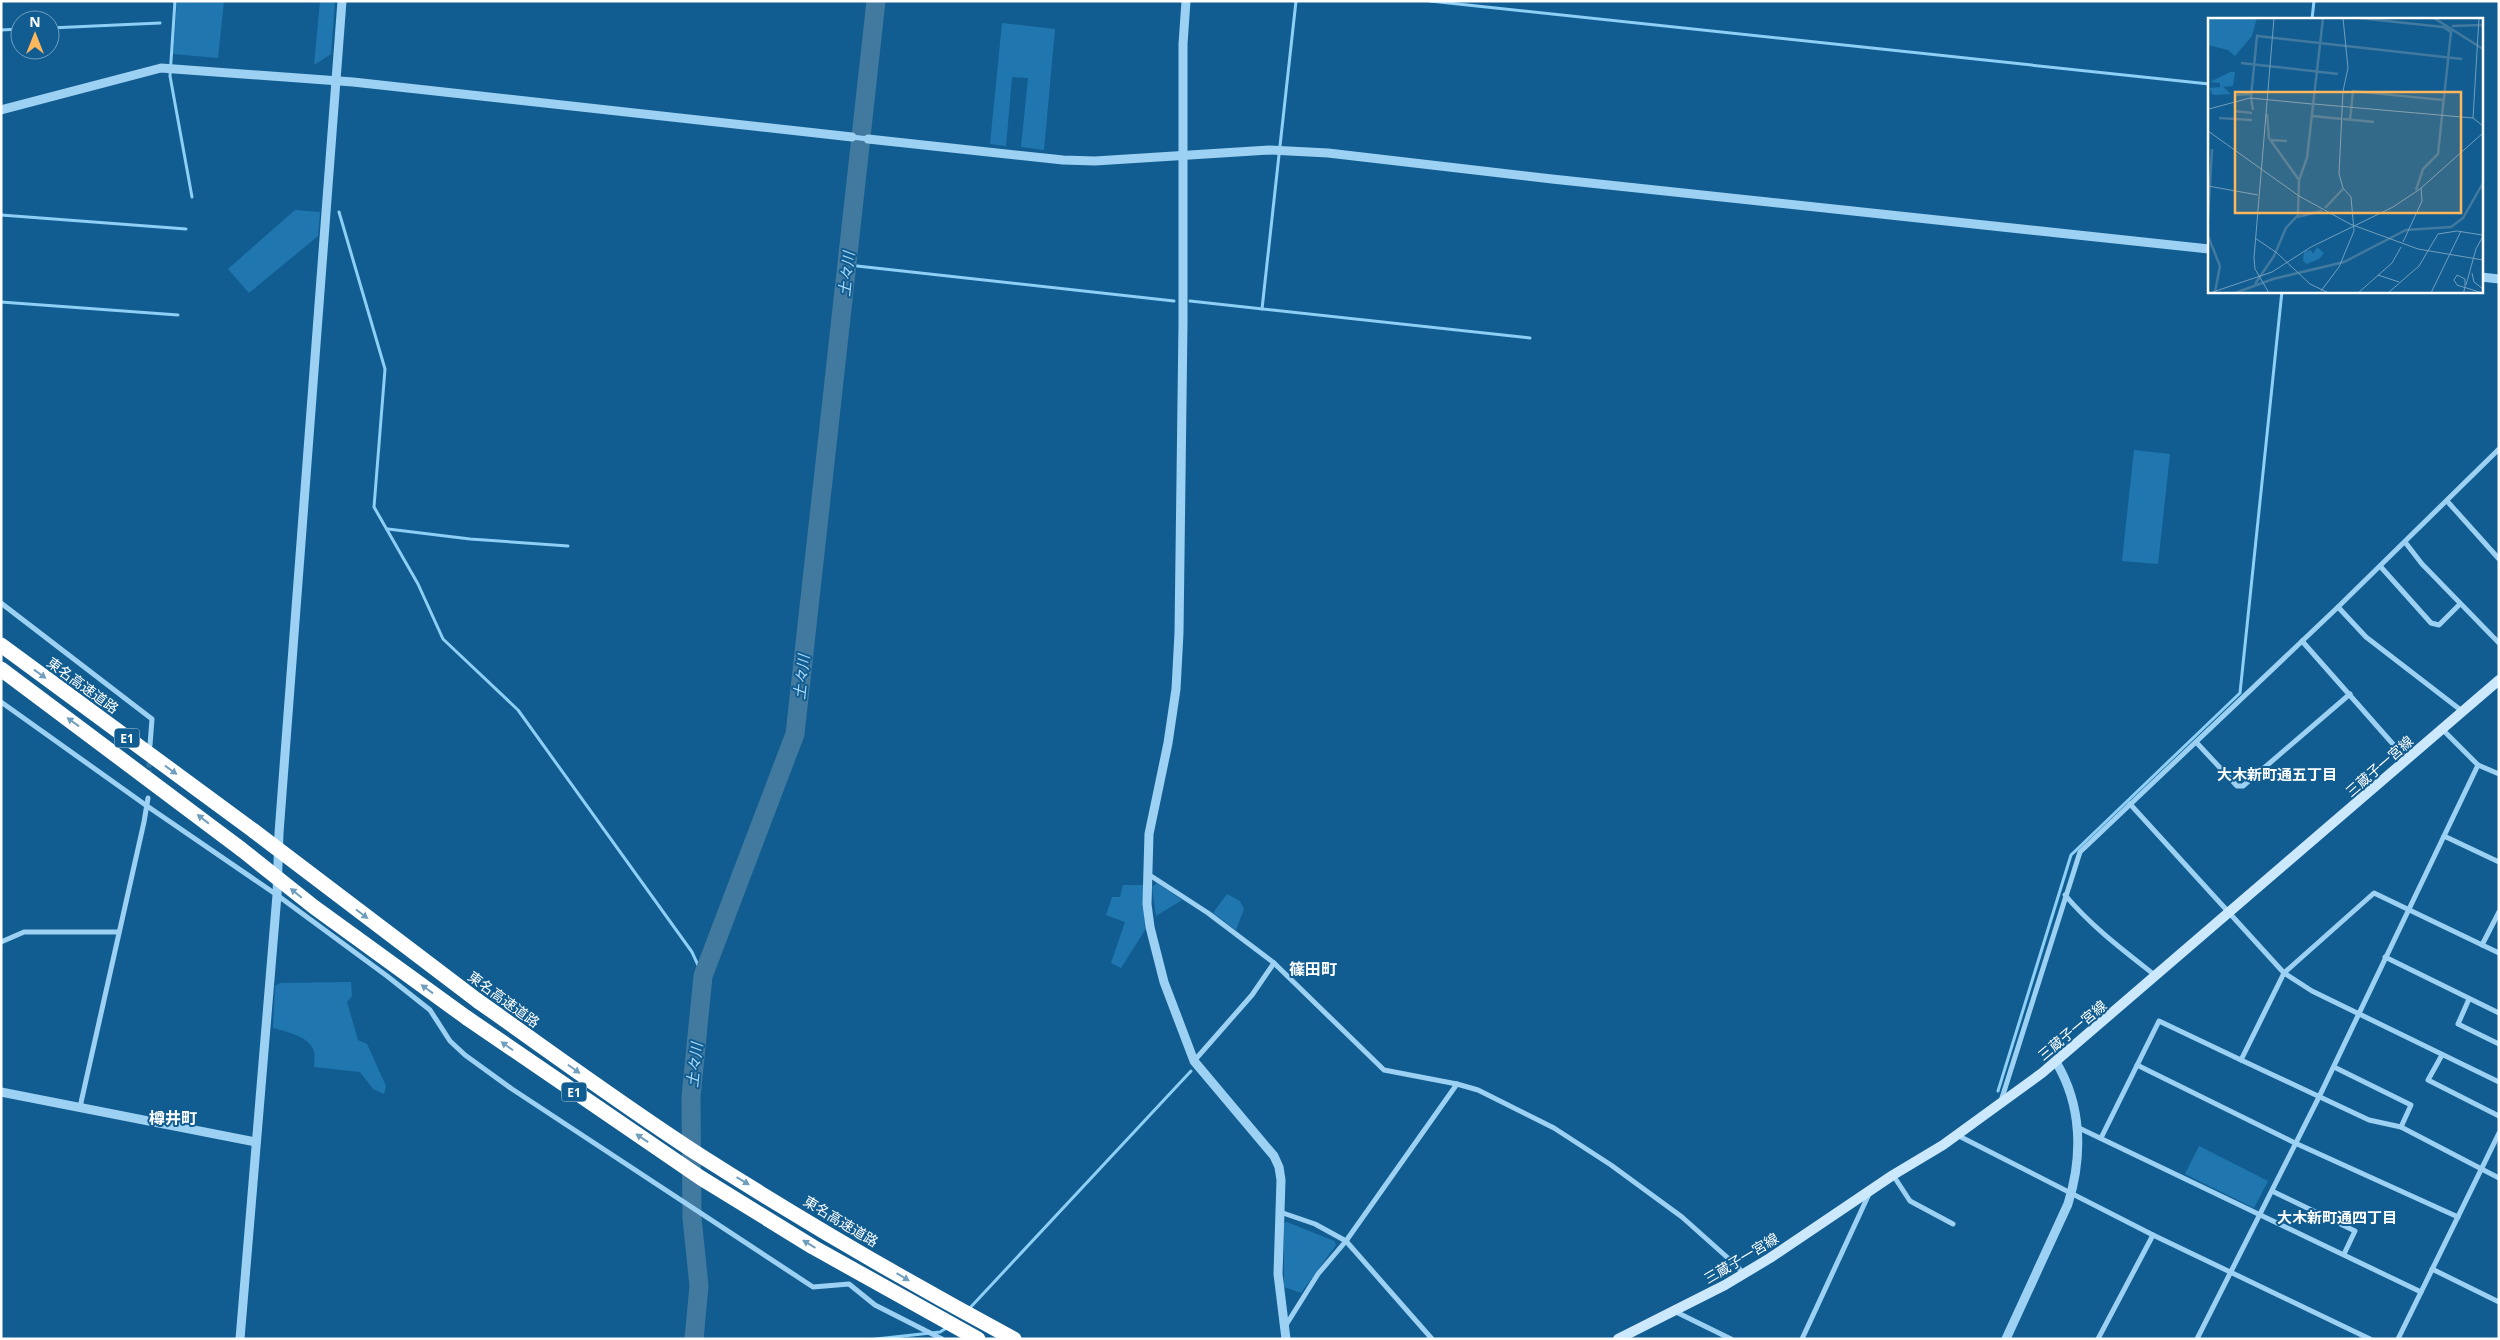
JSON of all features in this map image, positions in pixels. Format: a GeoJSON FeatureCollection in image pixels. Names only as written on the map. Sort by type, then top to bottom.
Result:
{"type":"FeatureCollection","features":[{"type":"Feature","properties":{"kind":"highway","name":"東名高速道路"},"geometry":{"type":"LineString","coordinates":[[1,645],[254,831],[478,1001],[609,1094],[701,1156],[861,1252],[1014,1339]]}},
{"type":"Feature","properties":{"kind":"highway","name":"E1"},"geometry":{"type":"LineString","coordinates":[[1,669],[242,849],[314,907],[467,1018],[701,1178],[851,1268],[978,1339]]}},
{"type":"Feature","properties":{"kind":"main road","name":"三蔵子一宮線"},"geometry":{"type":"LineString","coordinates":[[1618,1339],[1744,1274],[1957,1135],[2000,1104],[2056,1062],[2499,680]]}},
{"type":"Feature","properties":{"kind":"street"},"geometry":{"type":"LineString","coordinates":[[240,1339],[277,894],[279,833],[342,1]]}},
{"type":"Feature","properties":{"kind":"street"},"geometry":{"type":"LineString","coordinates":[[1186,1],[1183,44],[1179,633],[1176,689],[1168,743],[1149,834],[1147,873],[1150,927],[1164,982],[1194,1061],[1274,1156],[1279,1167],[1281,1180],[1278,1274],[1286,1339]]}},
{"type":"Feature","properties":{"kind":"street"},"geometry":{"type":"LineString","coordinates":[[1,110],[161,68],[336,80],[1063,160],[1095,161],[1269,150],[1328,153],[2208,249]]}},
{"type":"Feature","properties":{"kind":"street"},"geometry":{"type":"LineString","coordinates":[[2482,277],[2499,279]]}},
{"type":"Feature","properties":{"kind":"street"},"geometry":{"type":"LineString","coordinates":[[2000,1104],[2080,852],[2338,607],[2499,449]]}},
{"type":"Feature","properties":{"kind":"street"},"geometry":{"type":"LineString","coordinates":[[2447,501],[2499,559]]}},
{"type":"Feature","properties":{"kind":"street"},"geometry":{"type":"LineString","coordinates":[[2405,542],[2422,564],[2499,643]]}},
{"type":"Feature","properties":{"kind":"street"},"geometry":{"type":"LineString","coordinates":[[2380,566],[2431,624],[2439,625],[2460,604]]}},
{"type":"Feature","properties":{"kind":"street"},"geometry":{"type":"LineString","coordinates":[[1,603],[152,719],[150,745]]}},
{"type":"Feature","properties":{"kind":"street"},"geometry":{"type":"LineString","coordinates":[[2338,607],[2366,637],[2463,712]]}},
{"type":"Feature","properties":{"kind":"street"},"geometry":{"type":"LineString","coordinates":[[2302,641],[2407,760]]}},
{"type":"Feature","properties":{"kind":"street"},"geometry":{"type":"LineString","coordinates":[[2196,742],[2237,786],[2243,786],[2350,694]]}},
{"type":"Feature","properties":{"kind":"street"},"geometry":{"type":"LineString","coordinates":[[1,702],[147,806],[277,894],[430,1010],[450,1041],[465,1055],[512,1089],[812,1286],[849,1284],[875,1305],[942,1339]]}},
{"type":"Feature","properties":{"kind":"street"},"geometry":{"type":"LineString","coordinates":[[2442,730],[2478,765],[2499,774]]}},
{"type":"Feature","properties":{"kind":"street"},"geometry":{"type":"LineString","coordinates":[[2197,1339],[2334,1067],[2478,765]]}},
{"type":"Feature","properties":{"kind":"street"},"geometry":{"type":"LineString","coordinates":[[80,1107],[148,798]]}},
{"type":"Feature","properties":{"kind":"street"},"geometry":{"type":"LineString","coordinates":[[2130,804],[2284,974],[2312,991],[2499,1082]]}},
{"type":"Feature","properties":{"kind":"street"},"geometry":{"type":"LineString","coordinates":[[2444,836],[2499,862]]}},
{"type":"Feature","properties":{"kind":"street"},"geometry":{"type":"LineString","coordinates":[[1147,873],[1208,913],[1274,963],[1384,1070],[1478,1090],[1554,1128],[1611,1165],[1682,1217],[1744,1274]]}},
{"type":"Feature","properties":{"kind":"street"},"geometry":{"type":"LineString","coordinates":[[2241,1060],[2284,974],[2374,893],[2499,953]]}},
{"type":"Feature","properties":{"kind":"street"},"geometry":{"type":"LineString","coordinates":[[2065,895],[2082,916],[2109,940],[2156,976]]}},
{"type":"Feature","properties":{"kind":"street"},"geometry":{"type":"LineString","coordinates":[[2482,946],[2499,912]]}},
{"type":"Feature","properties":{"kind":"street"},"geometry":{"type":"LineString","coordinates":[[1,942],[14,934],[24,932],[118,932]]}},
{"type":"Feature","properties":{"kind":"street"},"geometry":{"type":"LineString","coordinates":[[2385,957],[2499,1013]]}},
{"type":"Feature","properties":{"kind":"street"},"geometry":{"type":"LineString","coordinates":[[1194,1061],[1252,995],[1274,963]]}},
{"type":"Feature","properties":{"kind":"street"},"geometry":{"type":"LineString","coordinates":[[2469,999],[2458,1024],[2499,1044]]}},
{"type":"Feature","properties":{"kind":"street"},"geometry":{"type":"LineString","coordinates":[[2101,1138],[2159,1021],[2320,1095],[2368,1120],[2401,1127],[2499,1178]]}},
{"type":"Feature","properties":{"kind":"street"},"geometry":{"type":"LineString","coordinates":[[2442,1055],[2428,1080],[2499,1116]]}},
{"type":"Feature","properties":{"kind":"street"},"geometry":{"type":"LineString","coordinates":[[2006,1339],[2072,1194],[2078,1164],[2079,1128],[2064,1076],[2056,1062]]}},
{"type":"Feature","properties":{"kind":"street"},"geometry":{"type":"LineString","coordinates":[[2137,1065],[2295,1143],[2458,1217]]}},
{"type":"Feature","properties":{"kind":"street"},"geometry":{"type":"LineString","coordinates":[[2334,1067],[2411,1105],[2401,1127]]}},
{"type":"Feature","properties":{"kind":"street"},"geometry":{"type":"LineString","coordinates":[[1284,1327],[1318,1274],[1346,1241],[1457,1084]]}},
{"type":"Feature","properties":{"kind":"street"},"geometry":{"type":"LineString","coordinates":[[1,1092],[256,1142]]}},
{"type":"Feature","properties":{"kind":"street"},"geometry":{"type":"LineString","coordinates":[[2079,1128],[2259,1216],[2344,1254],[2421,1292]]}},
{"type":"Feature","properties":{"kind":"street"},"geometry":{"type":"LineString","coordinates":[[2398,1339],[2499,1133]]}},
{"type":"Feature","properties":{"kind":"street"},"geometry":{"type":"LineString","coordinates":[[1957,1135],[2153,1235],[2370,1339]]}},
{"type":"Feature","properties":{"kind":"street"},"geometry":{"type":"LineString","coordinates":[[1893,1175],[1910,1202],[1953,1224]]}},
{"type":"Feature","properties":{"kind":"street"},"geometry":{"type":"LineString","coordinates":[[1802,1339],[1871,1190]]}},
{"type":"Feature","properties":{"kind":"street"},"geometry":{"type":"LineString","coordinates":[[2272,1191],[2356,1231],[2344,1254]]}},
{"type":"Feature","properties":{"kind":"street"},"geometry":{"type":"LineString","coordinates":[[1280,1212],[1315,1224],[1346,1241],[1432,1339]]}},
{"type":"Feature","properties":{"kind":"street"},"geometry":{"type":"LineString","coordinates":[[2098,1339],[2153,1235]]}},
{"type":"Feature","properties":{"kind":"street"},"geometry":{"type":"LineString","coordinates":[[2432,1269],[2499,1302]]}},
{"type":"Feature","properties":{"kind":"street"},"geometry":{"type":"LineString","coordinates":[[1674,1311],[1731,1339]]}},
{"type":"Feature","properties":{"kind":"shaded area"},"geometry":{"type":"Polygon","coordinates":[[[177,1],[224,1],[218,58],[173,54],[177,1]]]}},
{"type":"Feature","properties":{"kind":"shaded area"},"geometry":{"type":"Polygon","coordinates":[[[320,1],[335,1],[331,54],[314,65],[320,1]]]}},
{"type":"Feature","properties":{"kind":"shaded area"},"geometry":{"type":"Polygon","coordinates":[[[1002,23],[1055,29],[1044,150],[1021,147],[1028,78],[1012,77],[1006,146],[990,144],[1002,23]]]}},
{"type":"Feature","properties":{"kind":"shaded area"},"geometry":{"type":"Polygon","coordinates":[[[295,210],[320,212],[318,236],[249,293],[228,269],[295,210]]]}},
{"type":"Feature","properties":{"kind":"shaded area"},"geometry":{"type":"Polygon","coordinates":[[[2134,450],[2170,454],[2158,564],[2122,561],[2134,450]]]}},
{"type":"Feature","properties":{"kind":"shaded area"},"geometry":{"type":"Polygon","coordinates":[[[1157,883],[1182,900],[1156,916],[1152,887],[1157,883]]]}},
{"type":"Feature","properties":{"kind":"shaded area"},"geometry":{"type":"Polygon","coordinates":[[[1123,885],[1143,885],[1145,930],[1121,968],[1111,963],[1125,922],[1106,915],[1112,897],[1120,897],[1123,885]]]}},
{"type":"Feature","properties":{"kind":"shaded area"},"geometry":{"type":"Polygon","coordinates":[[[1227,894],[1240,901],[1244,909],[1236,930],[1213,913],[1227,894]]]}},
{"type":"Feature","properties":{"kind":"shaded area"},"geometry":{"type":"Polygon","coordinates":[[[351,982],[352,996],[347,1002],[358,1040],[367,1044],[386,1086],[384,1094],[373,1089],[360,1072],[314,1067],[314,1052],[309,1043],[295,1034],[273,1028],[275,986],[280,983],[351,982]]]}},
{"type":"Feature","properties":{"kind":"shaded area"},"geometry":{"type":"Polygon","coordinates":[[[2199,1146],[2268,1181],[2254,1208],[2185,1174],[2199,1146]]]}},
{"type":"Feature","properties":{"kind":"shaded area"},"geometry":{"type":"Polygon","coordinates":[[[1287,1222],[1334,1241],[1336,1245],[1301,1293],[1284,1287],[1284,1223],[1287,1222]]]}},
{"type":"Feature","properties":{"kind":"waterway"},"geometry":{"type":"LineString","coordinates":[[175,1],[170,76],[192,197]]}},
{"type":"Feature","properties":{"kind":"waterway","name":"土々川"},"geometry":{"type":"LineString","coordinates":[[694,1339],[699,1286],[692,1218],[691,1097],[703,976],[795,734],[876,1]]}},
{"type":"Feature","properties":{"kind":"waterway"},"geometry":{"type":"LineString","coordinates":[[1262,309],[1296,1]]}},
{"type":"Feature","properties":{"kind":"waterway"},"geometry":{"type":"LineString","coordinates":[[1430,1],[2208,84]]}},
{"type":"Feature","properties":{"kind":"waterway"},"geometry":{"type":"LineString","coordinates":[[2312,18],[2314,1]]}},
{"type":"Feature","properties":{"kind":"waterway"},"geometry":{"type":"LineString","coordinates":[[60,28],[160,23]]}},
{"type":"Feature","properties":{"kind":"waterway"},"geometry":{"type":"LineString","coordinates":[[1,30],[10,30]]}},
{"type":"Feature","properties":{"kind":"waterway"},"geometry":{"type":"LineString","coordinates":[[339,212],[385,369],[374,507],[418,584],[443,639],[518,710],[692,952],[703,976]]}},
{"type":"Feature","properties":{"kind":"waterway"},"geometry":{"type":"LineString","coordinates":[[1,215],[186,229]]}},
{"type":"Feature","properties":{"kind":"waterway"},"geometry":{"type":"LineString","coordinates":[[857,266],[1174,301]]}},
{"type":"Feature","properties":{"kind":"waterway"},"geometry":{"type":"LineString","coordinates":[[1998,1091],[2071,855],[2240,693],[2282,292]]}},
{"type":"Feature","properties":{"kind":"waterway"},"geometry":{"type":"LineString","coordinates":[[1190,301],[1530,338]]}},
{"type":"Feature","properties":{"kind":"waterway"},"geometry":{"type":"LineString","coordinates":[[1,302],[178,315]]}},
{"type":"Feature","properties":{"kind":"waterway"},"geometry":{"type":"LineString","coordinates":[[388,529],[470,539],[568,546]]}},
{"type":"Feature","properties":{"kind":"waterway"},"geometry":{"type":"LineString","coordinates":[[968,1310],[1191,1071]]}},
{"type":"Feature","properties":{"kind":"waterway"},"geometry":{"type":"LineString","coordinates":[[876,1339],[940,1332],[948,1327]]}},
{"type":"Feature","properties":{"kind":"tunnel"},"geometry":{"type":"LineString","coordinates":[[149,756],[149,775]]}},
{"type":"Feature","properties":{"kind":"district","name":"大木新町通五丁目"},"geometry":{"type":"Point","coordinates":[2277,774]}},
{"type":"Feature","properties":{"kind":"district","name":"篠田町"},"geometry":{"type":"Point","coordinates":[1313,969]}},
{"type":"Feature","properties":{"kind":"district","name":"樽井町"},"geometry":{"type":"Point","coordinates":[173,1118]}},
{"type":"Feature","properties":{"kind":"district","name":"大木新町通四丁目"},"geometry":{"type":"Point","coordinates":[2337,1217]}}]}
